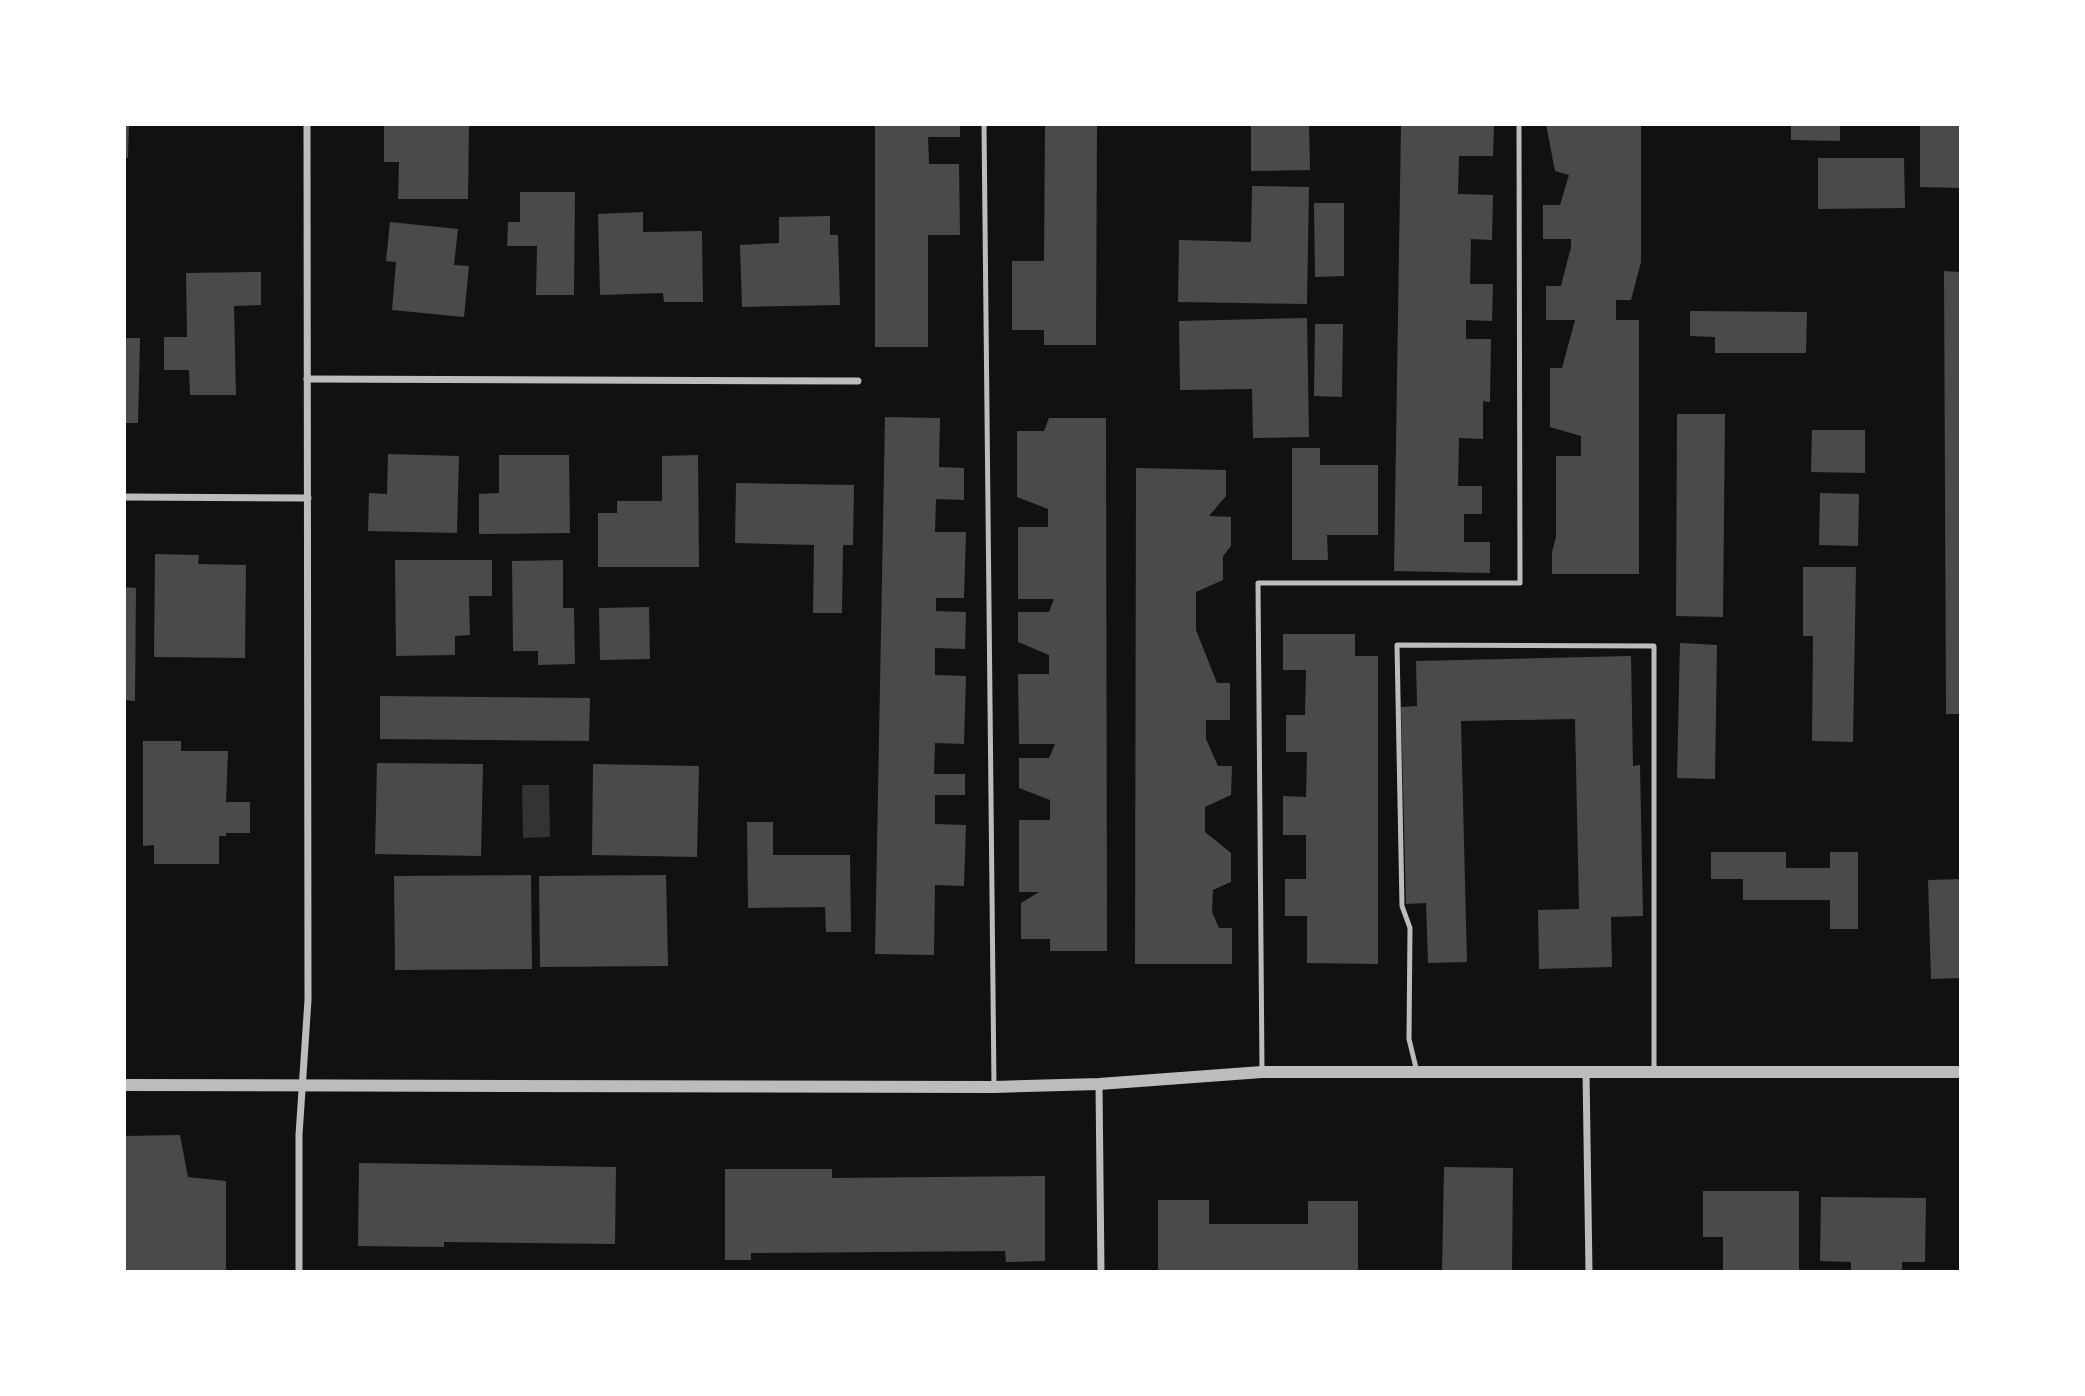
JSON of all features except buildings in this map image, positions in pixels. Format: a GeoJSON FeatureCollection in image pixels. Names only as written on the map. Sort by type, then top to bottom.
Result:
{"type":"FeatureCollection","features":[{"type":"Feature","properties":{"kind":"street"},"geometry":{"type":"LineString","coordinates":[[299,1272],[299,1135],[308,1000],[306,124]]}},
{"type":"Feature","properties":{"kind":"street"},"geometry":{"type":"LineString","coordinates":[[306,379],[858,382]]}},
{"type":"Feature","properties":{"kind":"street"},"geometry":{"type":"LineString","coordinates":[[124,497],[307,498]]}},
{"type":"Feature","properties":{"kind":"street"},"geometry":{"type":"LineString","coordinates":[[1586,1070],[1589,1272]]}},
{"type":"Feature","properties":{"kind":"street"},"geometry":{"type":"LineString","coordinates":[[124,1085],[994,1087],[1100,1084],[1262,1072],[1961,1072]]}},
{"type":"Feature","properties":{"kind":"street"},"geometry":{"type":"LineString","coordinates":[[1100,1084],[1101,1272]]}},
{"type":"Feature","properties":{"kind":"lane"},"geometry":{"type":"LineString","coordinates":[[984,124],[994,1087]]}},
{"type":"Feature","properties":{"kind":"lane"},"geometry":{"type":"LineString","coordinates":[[1262,1072],[1258,583],[1520,583],[1519,124]]}},
{"type":"Feature","properties":{"kind":"lane"},"geometry":{"type":"LineString","coordinates":[[1417,1072],[1409,1039],[1410,928],[1402,906],[1397,645],[1654,646],[1654,1070]]}},
{"type":"Feature","properties":{"kind":"shaded area"},"geometry":{"type":"Polygon","coordinates":[[[522,785],[549,785],[550,837],[523,838],[522,785]]]}}]}
